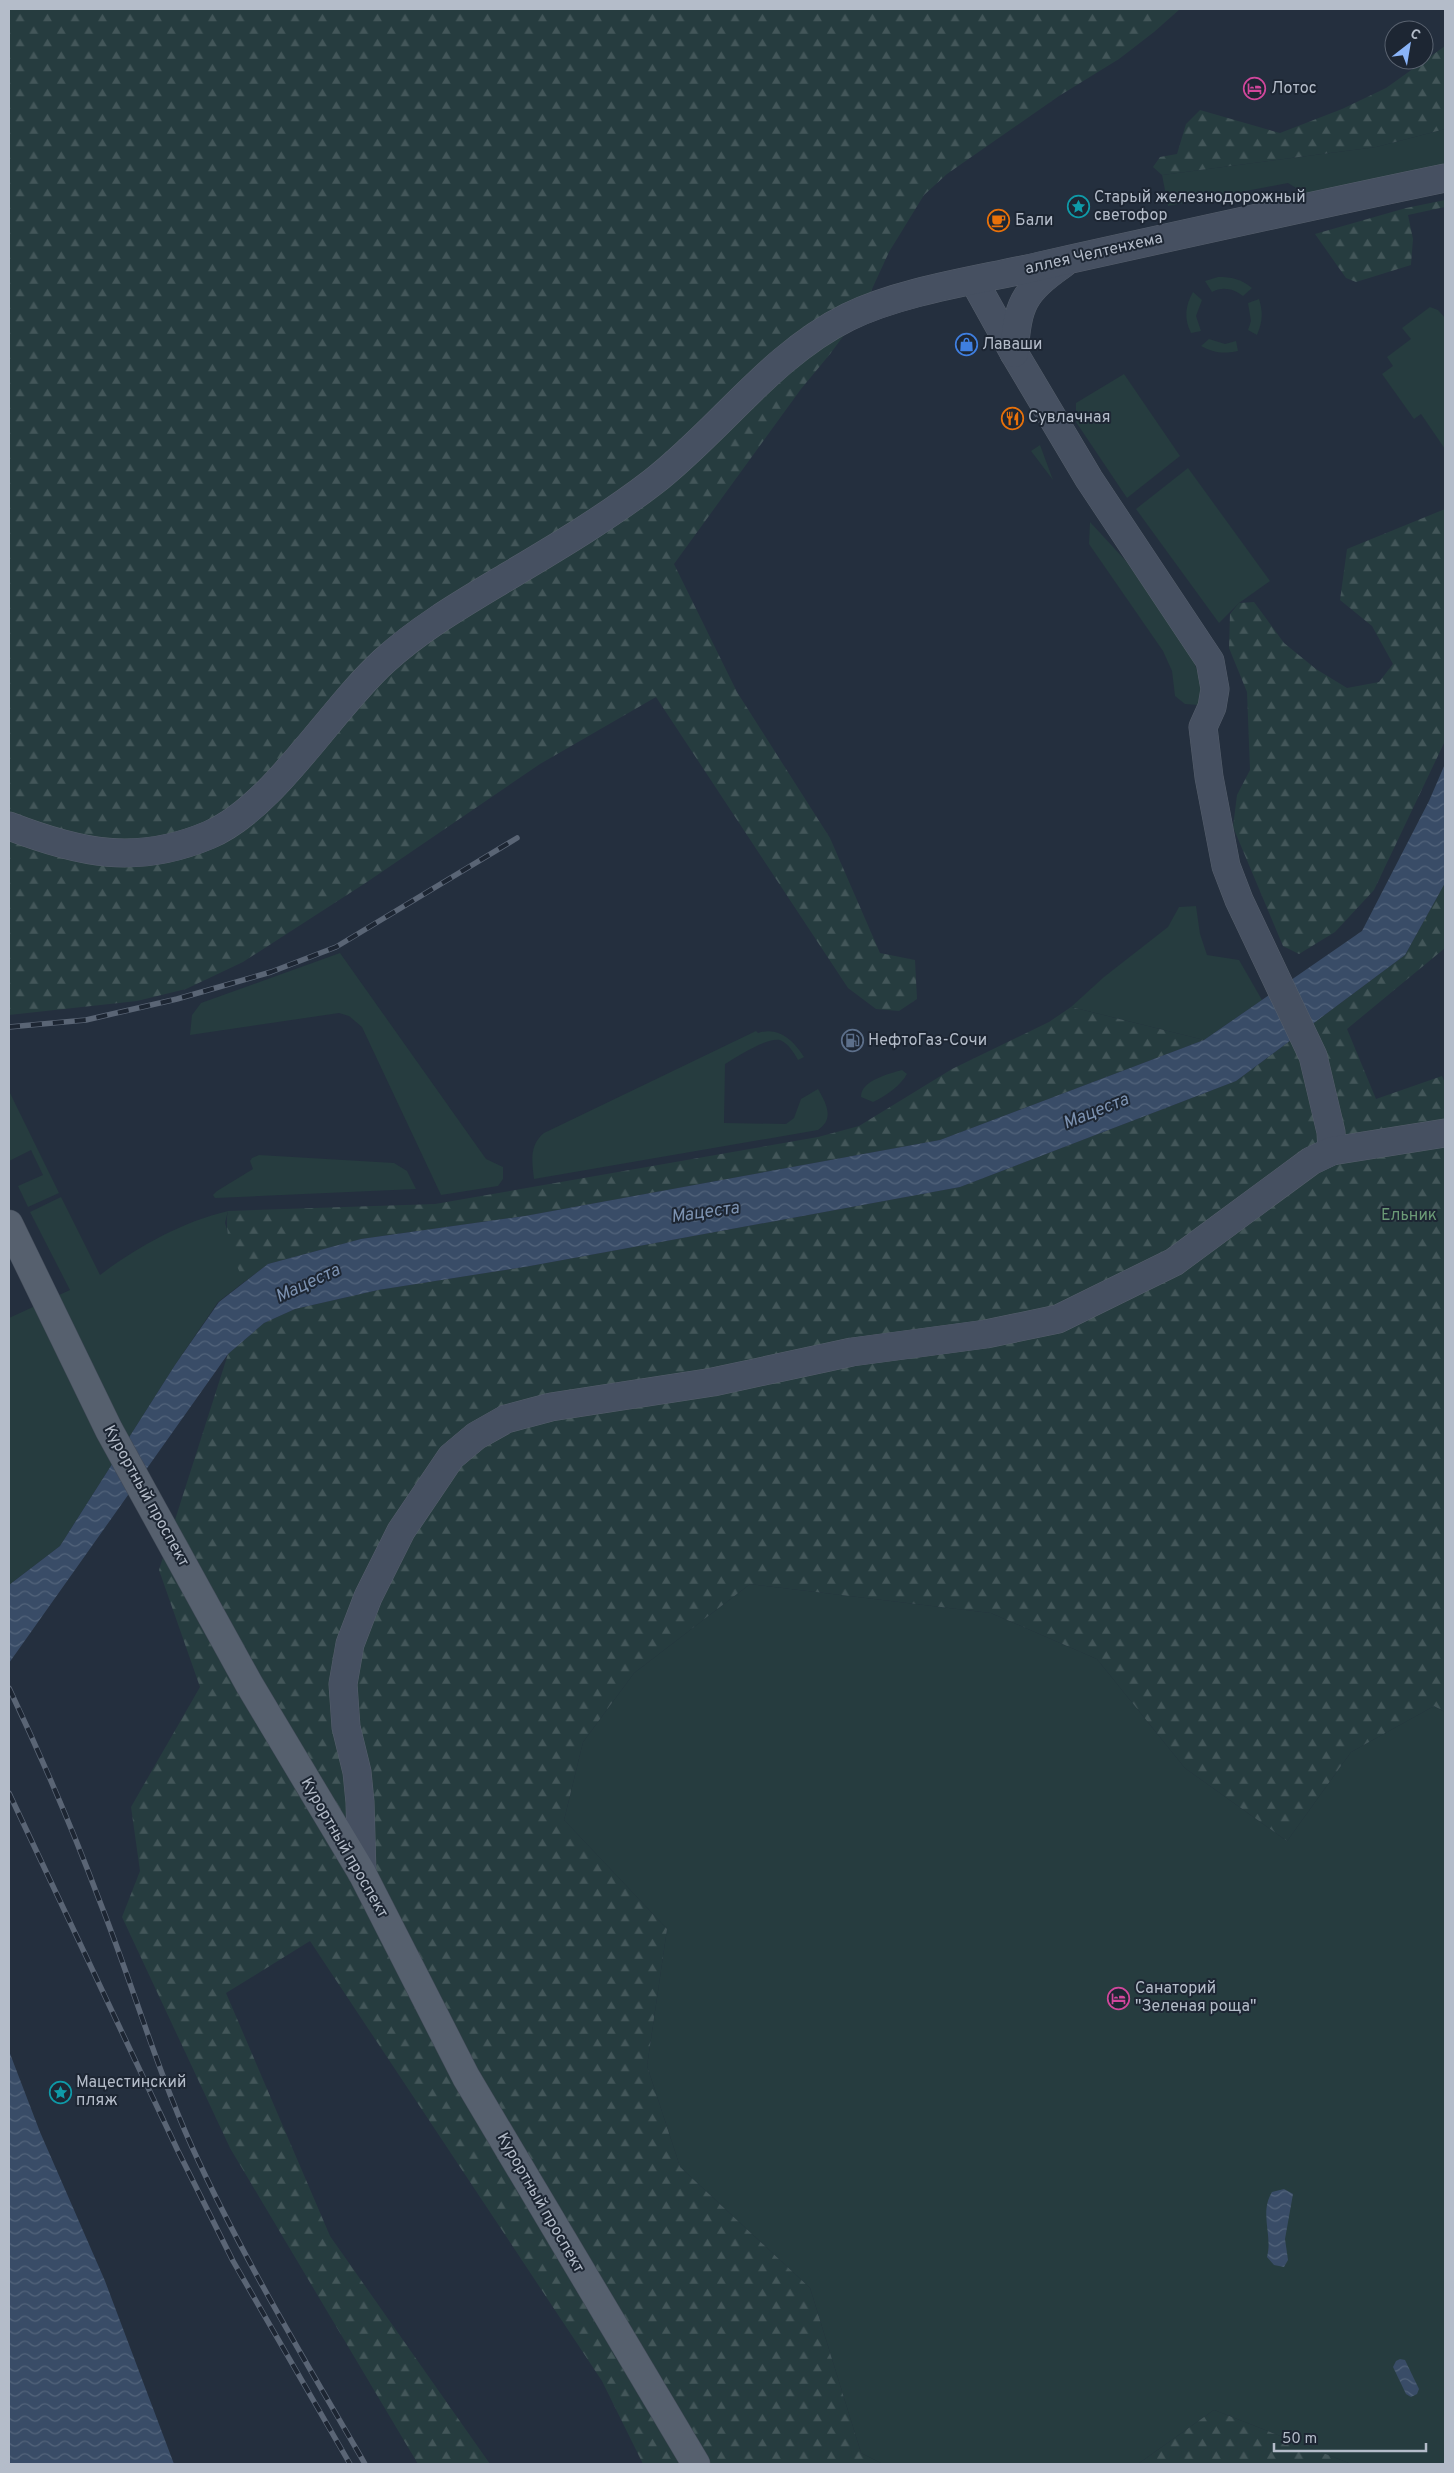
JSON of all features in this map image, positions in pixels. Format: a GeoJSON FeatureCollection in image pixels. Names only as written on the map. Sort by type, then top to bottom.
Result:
{"type":"FeatureCollection","features":[{"type":"Feature","properties":{"kind":"main road","name":"Курортный проспект"},"geometry":{"type":"LineString","coordinates":[[9,1224],[109,1430],[249,1684],[362,1873],[466,2077],[696,2464]]}},
{"type":"Feature","properties":{"kind":"street","name":"аллея Челтенхема"},"geometry":{"type":"LineString","coordinates":[[9,826],[84,851],[130,854],[170,848],[212,834],[248,810],[284,772],[358,686],[386,658],[442,616],[614,511],[656,480],[717,425],[756,385],[798,349],[841,321],[862,311],[907,296],[1445,178]]}},
{"type":"Feature","properties":{"kind":"street"},"geometry":{"type":"LineString","coordinates":[[1014,353],[1018,313],[1027,294],[1041,280],[1071,259]]}},
{"type":"Feature","properties":{"kind":"street"},"geometry":{"type":"LineString","coordinates":[[974,281],[1014,353],[1089,479],[1210,661],[1216,689],[1212,707],[1203,727],[1209,777],[1226,866],[1239,900],[1313,1056],[1331,1132],[1332,1152]]}},
{"type":"Feature","properties":{"kind":"street"},"geometry":{"type":"LineString","coordinates":[[362,1873],[360,1802],[357,1772],[346,1727],[343,1684],[350,1644],[368,1597],[401,1532],[451,1457],[476,1436],[506,1419],[551,1407],[713,1382],[852,1352],[986,1334],[1058,1319],[1174,1262],[1304,1166],[1332,1152],[1445,1133]]}},
{"type":"Feature","properties":{"kind":"green space"},"geometry":{"type":"Polygon","coordinates":[[[9,9],[1180,9],[1119,59],[1059,96],[947,174],[924,195],[889,252],[862,311],[801,389],[674,564],[737,692],[830,838],[880,953],[915,960],[917,999],[899,1011],[876,1009],[848,988],[656,697],[540,764],[367,882],[243,962],[186,989],[137,1001],[9,1015],[9,9]]]}},
{"type":"Feature","properties":{"kind":"green space"},"geometry":{"type":"Polygon","coordinates":[[[1445,46],[1445,129],[1376,147],[1162,175],[1153,167],[1160,157],[1177,154],[1186,124],[1200,110],[1280,133],[1342,109],[1386,88],[1411,70],[1434,70],[1434,54],[1445,46]]]}},
{"type":"Feature","properties":{"kind":"green space"},"geometry":{"type":"Polygon","coordinates":[[[1445,129],[1445,178],[1322,204],[1288,183],[1168,206],[1162,175],[1376,147],[1445,129]]]}},
{"type":"Feature","properties":{"kind":"green space"},"geometry":{"type":"Polygon","coordinates":[[[1445,200],[1445,207],[1408,215],[1413,239],[1411,265],[1356,282],[1346,278],[1315,234],[1406,208],[1445,200]]]}},
{"type":"Feature","properties":{"kind":"green space"},"geometry":{"type":"Polygon","coordinates":[[[1218,277],[1236,279],[1252,288],[1243,296],[1228,289],[1212,292],[1205,281],[1218,277]]]}},
{"type":"Feature","properties":{"kind":"green space"},"geometry":{"type":"Polygon","coordinates":[[[1193,292],[1202,300],[1196,316],[1201,331],[1191,333],[1187,323],[1186,312],[1193,292]]]}},
{"type":"Feature","properties":{"kind":"green space"},"geometry":{"type":"Polygon","coordinates":[[[1259,299],[1262,317],[1257,335],[1248,330],[1251,321],[1248,303],[1259,299]]]}},
{"type":"Feature","properties":{"kind":"green space"},"geometry":{"type":"Polygon","coordinates":[[[1430,307],[1438,310],[1445,318],[1445,449],[1421,414],[1414,419],[1382,374],[1393,366],[1387,357],[1411,339],[1402,328],[1430,307]]]}},
{"type":"Feature","properties":{"kind":"green space"},"geometry":{"type":"Polygon","coordinates":[[[1209,339],[1225,344],[1236,341],[1238,351],[1219,352],[1201,346],[1209,339]]]}},
{"type":"Feature","properties":{"kind":"green space"},"geometry":{"type":"Polygon","coordinates":[[[1124,374],[1180,456],[1127,498],[1076,422],[1076,403],[1124,374]]]}},
{"type":"Feature","properties":{"kind":"green space"},"geometry":{"type":"Polygon","coordinates":[[[1040,445],[1053,480],[1031,451],[1040,445]]]}},
{"type":"Feature","properties":{"kind":"green space"},"geometry":{"type":"Polygon","coordinates":[[[1188,468],[1270,581],[1239,603],[1219,623],[1136,509],[1188,468]]]}},
{"type":"Feature","properties":{"kind":"green space"},"geometry":{"type":"Polygon","coordinates":[[[1445,509],[1445,741],[1374,890],[1335,932],[1299,954],[1283,946],[1233,827],[1237,795],[1250,770],[1247,692],[1229,648],[1230,614],[1239,603],[1254,602],[1284,643],[1316,669],[1347,688],[1379,682],[1393,664],[1372,626],[1340,600],[1347,549],[1445,509]]]}},
{"type":"Feature","properties":{"kind":"green space"},"geometry":{"type":"Polygon","coordinates":[[[1090,522],[1126,561],[1193,659],[1205,693],[1198,705],[1185,704],[1175,696],[1172,671],[1163,651],[1089,544],[1090,522]]]}},
{"type":"Feature","properties":{"kind":"green space","name":"Ельник"},"geometry":{"type":"Polygon","coordinates":[[[1445,883],[1445,948],[1347,1029],[1376,1099],[1442,1076],[1445,1083],[1445,1712],[1434,1706],[1351,1752],[1287,1841],[1185,1768],[1097,1659],[991,1613],[750,1584],[634,1673],[583,1742],[564,1820],[667,1929],[647,2066],[680,2167],[810,2288],[861,2453],[883,2464],[643,2464],[602,2381],[310,1941],[226,1993],[330,2236],[490,2464],[418,2464],[230,2148],[122,1917],[140,1871],[131,1807],[200,1687],[159,1570],[228,1354],[264,1323],[295,1309],[378,1290],[530,1266],[960,1187],[1236,1081],[1405,955],[1445,883]]]}},
{"type":"Feature","properties":{"kind":"green space"},"geometry":{"type":"Polygon","coordinates":[[[1196,906],[1200,934],[1207,955],[1239,960],[1262,1000],[1204,1040],[1071,1007],[1104,977],[1168,927],[1179,907],[1196,906]]]}},
{"type":"Feature","properties":{"kind":"green space"},"geometry":{"type":"Polygon","coordinates":[[[340,953],[486,1159],[503,1167],[503,1179],[498,1186],[441,1195],[362,1027],[349,1016],[339,1013],[190,1035],[192,1015],[201,1003],[340,953]]]}},
{"type":"Feature","properties":{"kind":"green space"},"geometry":{"type":"Polygon","coordinates":[[[1071,1007],[1204,1040],[940,1140],[525,1216],[361,1239],[268,1264],[244,1282],[228,1238],[228,1211],[435,1204],[818,1137],[859,1126],[952,1069],[1049,1022],[1071,1007]]]}},
{"type":"Feature","properties":{"kind":"green space"},"geometry":{"type":"Polygon","coordinates":[[[756,1031],[758,1033],[766,1031],[779,1033],[785,1036],[804,1057],[798,1060],[786,1043],[774,1040],[752,1048],[725,1064],[724,1123],[786,1124],[794,1118],[801,1099],[818,1089],[826,1105],[828,1116],[823,1126],[818,1130],[534,1179],[532,1160],[534,1148],[544,1133],[756,1031]]]}},
{"type":"Feature","properties":{"kind":"green space"},"geometry":{"type":"Polygon","coordinates":[[[902,1070],[907,1074],[901,1082],[878,1100],[873,1102],[861,1097],[862,1091],[871,1082],[902,1070]]]}},
{"type":"Feature","properties":{"kind":"green space"},"geometry":{"type":"Polygon","coordinates":[[[9,1091],[59,1193],[28,1207],[18,1186],[43,1175],[31,1150],[9,1161],[9,1091]]]}},
{"type":"Feature","properties":{"kind":"green space"},"geometry":{"type":"Polygon","coordinates":[[[259,1155],[394,1163],[407,1171],[416,1189],[215,1198],[213,1195],[217,1191],[253,1169],[250,1161],[259,1155]]]}},
{"type":"Feature","properties":{"kind":"green space"},"geometry":{"type":"Polygon","coordinates":[[[61,1197],[100,1275],[130,1254],[161,1236],[194,1222],[228,1211],[225,1223],[244,1282],[218,1302],[175,1365],[60,1546],[9,1585],[9,1318],[70,1290],[30,1212],[61,1197]]]}},
{"type":"Feature","properties":{"kind":"green space"},"geometry":{"type":"Polygon","coordinates":[[[750,1584],[991,1613],[1097,1659],[1185,1768],[1287,1841],[1351,1752],[1434,1706],[1445,1712],[1445,2464],[1351,2464],[1214,2410],[1138,2464],[883,2464],[861,2453],[810,2288],[680,2167],[647,2066],[667,1929],[564,1820],[583,1742],[634,1673],[750,1584]]]}},
{"type":"Feature","properties":{"kind":"green space"},"geometry":{"type":"Polygon","coordinates":[[[1214,2410],[1351,2464],[1138,2464],[1214,2410]]]}},
{"type":"Feature","properties":{"kind":"water","name":"Мацеста"},"geometry":{"type":"Polygon","coordinates":[[[1445,764],[1445,883],[1405,955],[1236,1081],[960,1187],[530,1266],[378,1290],[295,1309],[264,1323],[228,1354],[9,1663],[9,1585],[60,1546],[175,1365],[219,1302],[268,1264],[361,1239],[525,1216],[940,1140],[1204,1040],[1362,931],[1429,801],[1445,764]]]}},
{"type":"Feature","properties":{"kind":"water"},"geometry":{"type":"Polygon","coordinates":[[[9,2051],[40,2132],[105,2281],[174,2464],[9,2464],[9,2051]]]}},
{"type":"Feature","properties":{"kind":"water"},"geometry":{"type":"Polygon","coordinates":[[[1284,2189],[1293,2194],[1285,2239],[1288,2260],[1284,2267],[1274,2265],[1267,2257],[1266,2216],[1268,2200],[1272,2192],[1284,2189]]]}},
{"type":"Feature","properties":{"kind":"water"},"geometry":{"type":"Polygon","coordinates":[[[1400,2359],[1405,2360],[1419,2389],[1417,2394],[1411,2397],[1406,2394],[1393,2367],[1396,2361],[1400,2359]]]}},
{"type":"Feature","properties":{"kind":"railway"},"geometry":{"type":"LineString","coordinates":[[9,1027],[86,1020],[177,999],[271,972],[336,947],[517,838]]}},
{"type":"Feature","properties":{"kind":"railway"},"geometry":{"type":"LineString","coordinates":[[9,1688],[79,1848],[167,2086],[192,2147],[253,2268],[365,2464]]}},
{"type":"Feature","properties":{"kind":"railway"},"geometry":{"type":"LineString","coordinates":[[9,1793],[178,2151],[233,2261],[350,2464]]}},
{"type":"Feature","properties":{"kind":"place","name":"Лотос"},"geometry":{"type":"Point","coordinates":[1255,89]}},
{"type":"Feature","properties":{"kind":"place","name":"Старый железнодорожный светофор"},"geometry":{"type":"Point","coordinates":[1078,207]}},
{"type":"Feature","properties":{"kind":"place","name":"Бали"},"geometry":{"type":"Point","coordinates":[999,221]}},
{"type":"Feature","properties":{"kind":"place","name":"Лаваши"},"geometry":{"type":"Point","coordinates":[966,345]}},
{"type":"Feature","properties":{"kind":"place","name":"Сувлачная"},"geometry":{"type":"Point","coordinates":[1012,418]}},
{"type":"Feature","properties":{"kind":"place","name":"НефтоГаз-Сочи"},"geometry":{"type":"Point","coordinates":[852,1041]}},
{"type":"Feature","properties":{"kind":"place","name":"Санаторий \"Зеленая роща\""},"geometry":{"type":"Point","coordinates":[1119,1998]}},
{"type":"Feature","properties":{"kind":"place","name":"Мацестинский пляж"},"geometry":{"type":"Point","coordinates":[60,2092]}}]}
